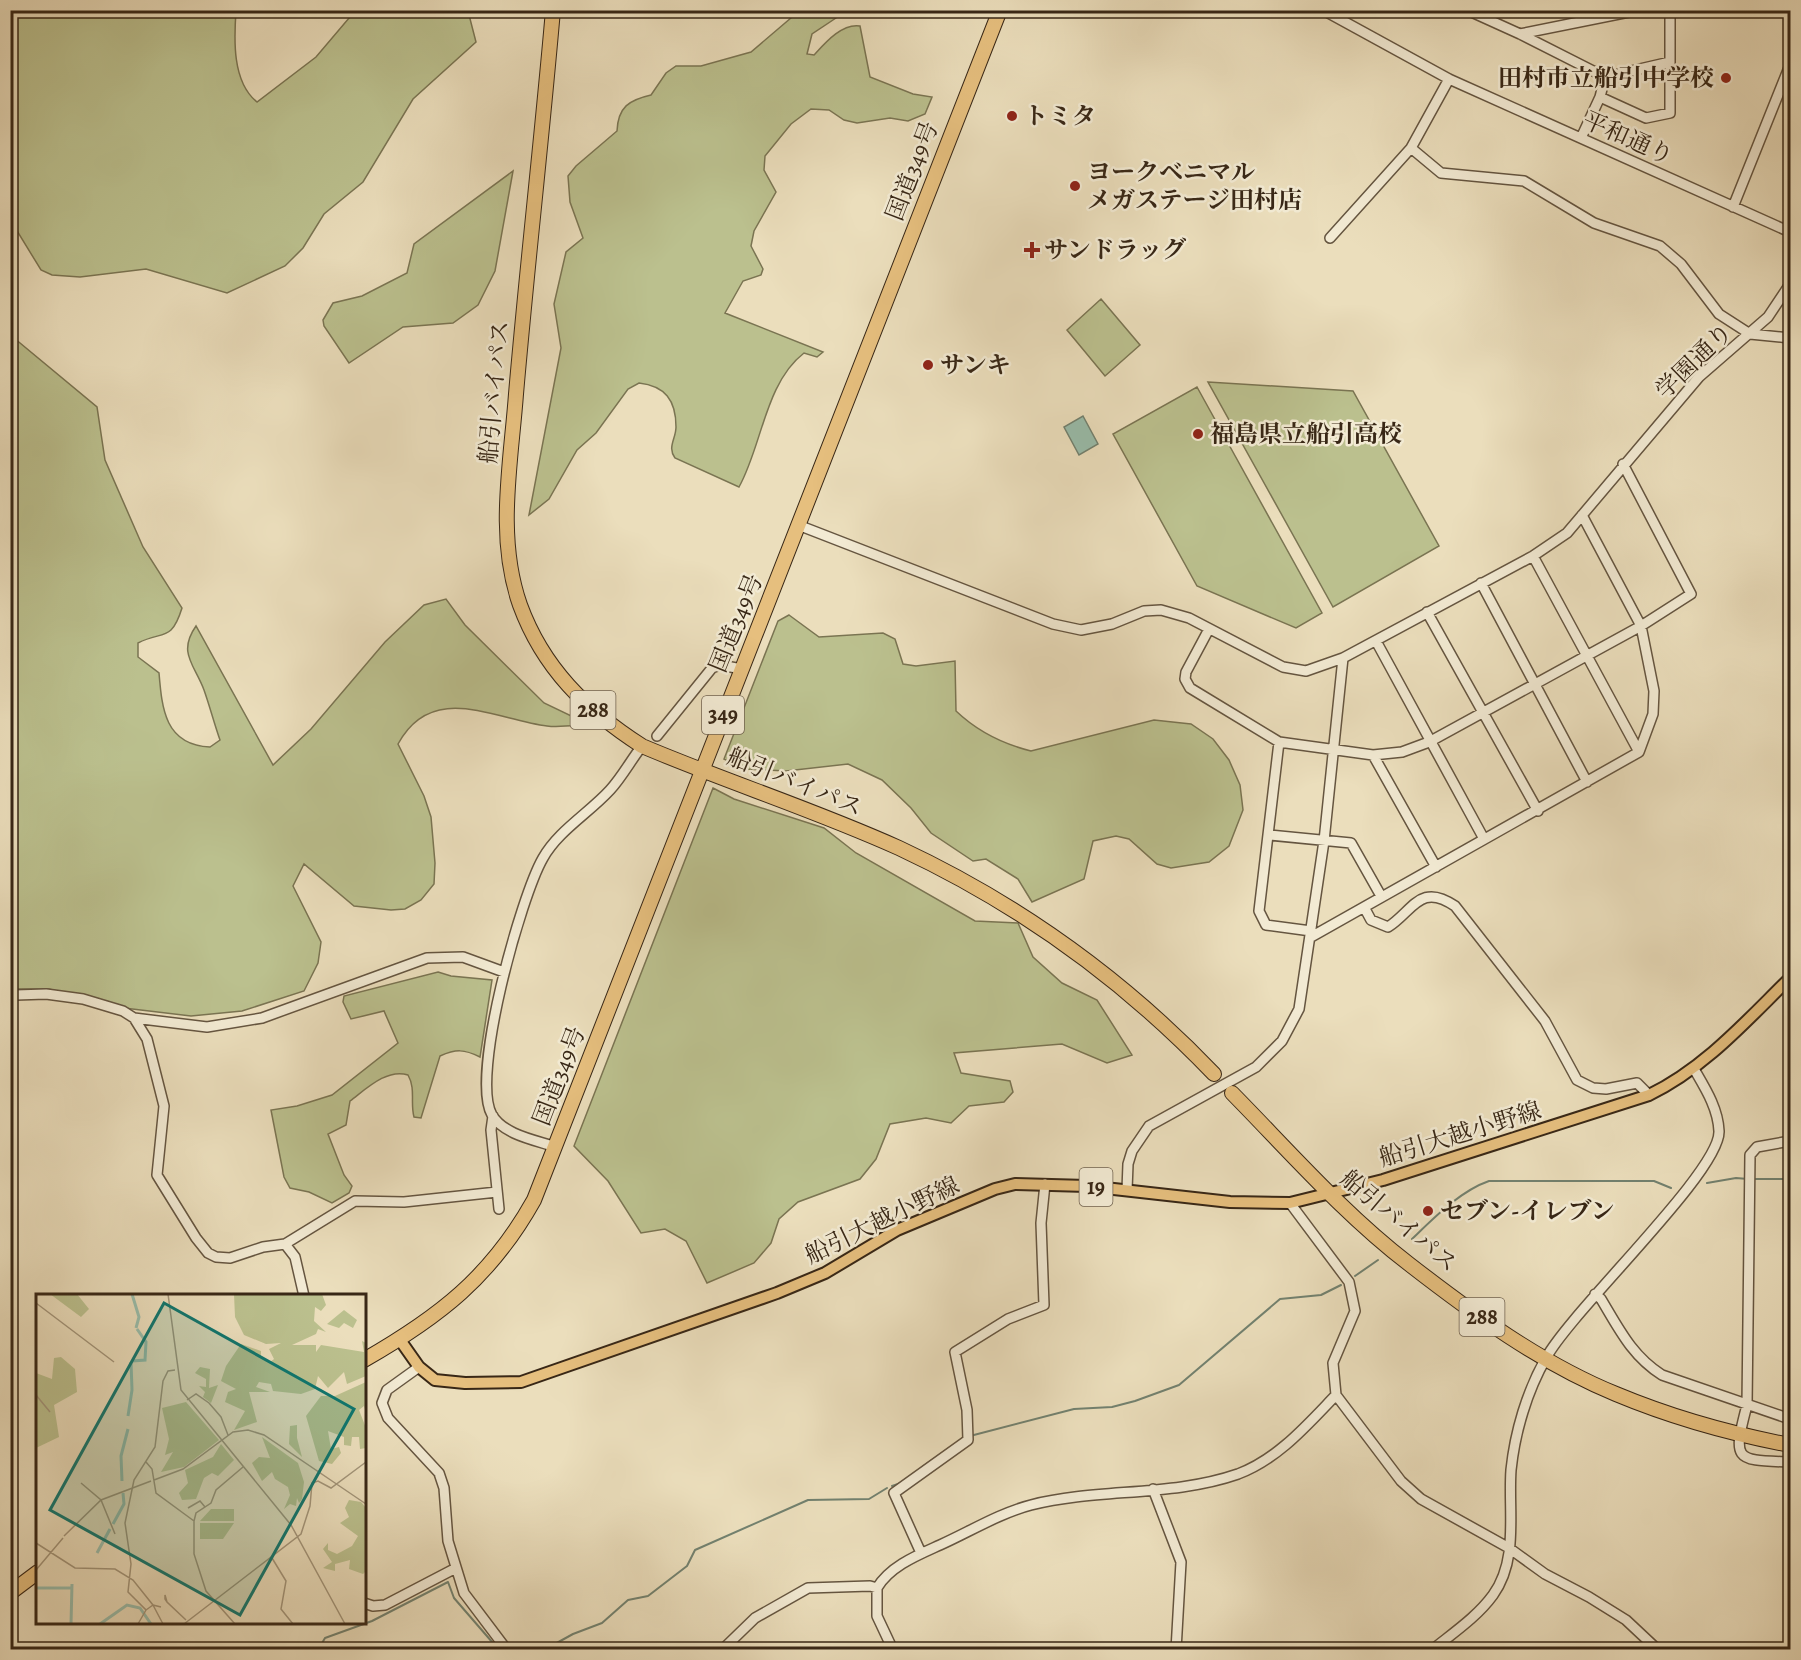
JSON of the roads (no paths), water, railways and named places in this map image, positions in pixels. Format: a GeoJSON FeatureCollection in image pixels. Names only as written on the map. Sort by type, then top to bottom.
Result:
{"type":"FeatureCollection","features":[{"type":"Feature","properties":{"kind":"highway","name":"船引バイパス"},"geometry":{"type":"LineString","coordinates":[[553,10],[520,341],[507,509],[507,542],[520,603],[532,632],[548,660],[572,690],[604,721],[642,746],[899,849],[962,880],[1032,921],[1141,1004],[1214,1074]]}},
{"type":"Feature","properties":{"kind":"highway","name":"国道349号"},"geometry":{"type":"LineString","coordinates":[[366,1359],[400,1340],[447,1307],[493,1263],[530,1208],[556,1147],[1000,10]]}},
{"type":"Feature","properties":{"kind":"highway","name":"船引バイパス"},"geometry":{"type":"LineString","coordinates":[[1232,1093],[1330,1194],[1408,1263],[1545,1358],[1615,1394],[1739,1434],[1791,1445]]}},
{"type":"Feature","properties":{"kind":"highway"},"geometry":{"type":"LineString","coordinates":[[10,1593],[36,1574]]}},
{"type":"Feature","properties":{"kind":"main road","name":"船引大越小野線"},"geometry":{"type":"LineString","coordinates":[[400,1340],[419,1367],[435,1380],[447,1383],[521,1382],[777,1293],[825,1273],[897,1230],[995,1189],[1016,1184],[1127,1190],[1250,1203],[1290,1203],[1330,1194],[1383,1180],[1649,1095],[1694,1068],[1791,978]]}},
{"type":"Feature","properties":{"kind":"street","name":"平和通り"},"geometry":{"type":"LineString","coordinates":[[1323,10],[1449,79],[1791,232]]}},
{"type":"Feature","properties":{"kind":"street"},"geometry":{"type":"LineString","coordinates":[[1467,10],[1605,77],[1670,62]]}},
{"type":"Feature","properties":{"kind":"street"},"geometry":{"type":"LineString","coordinates":[[1520,34],[1639,10]]}},
{"type":"Feature","properties":{"kind":"street"},"geometry":{"type":"LineString","coordinates":[[1600,97],[1646,118],[1670,113],[1670,10]]}},
{"type":"Feature","properties":{"kind":"street"},"geometry":{"type":"LineString","coordinates":[[1733,207],[1791,64]]}},
{"type":"Feature","properties":{"kind":"street"},"geometry":{"type":"LineString","coordinates":[[1581,138],[1600,97],[1605,77]]}},
{"type":"Feature","properties":{"kind":"street"},"geometry":{"type":"LineString","coordinates":[[1330,238],[1411,148],[1449,79]]}},
{"type":"Feature","properties":{"kind":"street"},"geometry":{"type":"LineString","coordinates":[[1411,148],[1441,173],[1524,182],[1594,223],[1660,246],[1681,264],[1719,314],[1750,334],[1791,338]]}},
{"type":"Feature","properties":{"kind":"street","name":"学園通り"},"geometry":{"type":"LineString","coordinates":[[798,525],[1053,624],[1081,630],[1112,624],[1144,611],[1161,610],[1182,615],[1267,660],[1293,670],[1306,671],[1321,668],[1376,641],[1533,556],[1567,533],[1623,464],[1700,377],[1768,317],[1791,284]]}},
{"type":"Feature","properties":{"kind":"street"},"geometry":{"type":"LineString","coordinates":[[1209,629],[1186,672],[1185,679],[1190,688],[1279,742],[1334,751],[1373,754],[1402,752],[1430,742],[1641,626],[1691,594],[1623,464]]}},
{"type":"Feature","properties":{"kind":"street"},"geometry":{"type":"LineString","coordinates":[[1279,742],[1259,910],[1266,925],[1311,934],[1538,811],[1639,752],[1653,714],[1654,692],[1641,626],[1582,515]]}},
{"type":"Feature","properties":{"kind":"street"},"geometry":{"type":"LineString","coordinates":[[1533,556],[1639,752]]}},
{"type":"Feature","properties":{"kind":"street"},"geometry":{"type":"LineString","coordinates":[[1481,583],[1587,782]]}},
{"type":"Feature","properties":{"kind":"street"},"geometry":{"type":"LineString","coordinates":[[1427,612],[1538,811]]}},
{"type":"Feature","properties":{"kind":"street"},"geometry":{"type":"LineString","coordinates":[[1376,641],[1484,839]]}},
{"type":"Feature","properties":{"kind":"street"},"geometry":{"type":"LineString","coordinates":[[1127,1190],[1128,1164],[1132,1150],[1149,1126],[1256,1067],[1282,1041],[1299,1009],[1324,841],[1343,658]]}},
{"type":"Feature","properties":{"kind":"street"},"geometry":{"type":"LineString","coordinates":[[657,736],[712,668],[727,665],[742,669]]}},
{"type":"Feature","properties":{"kind":"street"},"geometry":{"type":"LineString","coordinates":[[499,1209],[491,1130],[493,1116],[488,1099],[491,1035],[504,972],[528,890],[543,857],[552,845],[613,787],[642,746]]}},
{"type":"Feature","properties":{"kind":"street"},"geometry":{"type":"LineString","coordinates":[[1373,754],[1436,867]]}},
{"type":"Feature","properties":{"kind":"street"},"geometry":{"type":"LineString","coordinates":[[1269,835],[1351,843],[1381,896]]}},
{"type":"Feature","properties":{"kind":"street"},"geometry":{"type":"LineString","coordinates":[[1364,907],[1371,920],[1388,927],[1413,903],[1424,898],[1444,899],[1461,914],[1545,1021],[1578,1080],[1593,1088],[1606,1089],[1637,1083],[1649,1095]]}},
{"type":"Feature","properties":{"kind":"street"},"geometry":{"type":"LineString","coordinates":[[10,998],[46,994],[83,999],[123,1011],[134,1018],[207,1027],[262,1018],[428,958],[463,957],[504,972]]}},
{"type":"Feature","properties":{"kind":"street"},"geometry":{"type":"LineString","coordinates":[[134,1018],[147,1039],[164,1106],[157,1175],[201,1244],[216,1257],[230,1258],[263,1247],[285,1244],[355,1201],[404,1202],[497,1192]]}},
{"type":"Feature","properties":{"kind":"street"},"geometry":{"type":"LineString","coordinates":[[1432,1650],[1473,1617],[1493,1595],[1507,1565],[1511,1472],[1516,1437],[1528,1395],[1545,1358],[1595,1294],[1689,1187],[1714,1147],[1719,1133],[1711,1099],[1694,1068]]}},
{"type":"Feature","properties":{"kind":"street"},"geometry":{"type":"LineString","coordinates":[[493,1116],[511,1131],[556,1147]]}},
{"type":"Feature","properties":{"kind":"street"},"geometry":{"type":"LineString","coordinates":[[1791,1141],[1757,1147],[1750,1155],[1747,1405],[1739,1434],[1740,1452],[1754,1462],[1791,1462]]}},
{"type":"Feature","properties":{"kind":"street"},"geometry":{"type":"LineString","coordinates":[[921,1553],[894,1493],[968,1440],[967,1410],[955,1352],[1008,1319],[1044,1305],[1041,1223],[1045,1184]]}},
{"type":"Feature","properties":{"kind":"street"},"geometry":{"type":"LineString","coordinates":[[1290,1203],[1338,1266],[1349,1282],[1354,1296],[1355,1311],[1333,1363],[1336,1395],[1401,1481],[1421,1499],[1509,1548],[1545,1574],[1626,1620],[1658,1650]]}},
{"type":"Feature","properties":{"kind":"street"},"geometry":{"type":"LineString","coordinates":[[285,1244],[295,1257],[304,1294]]}},
{"type":"Feature","properties":{"kind":"street"},"geometry":{"type":"LineString","coordinates":[[1595,1294],[1601,1299],[1631,1349],[1646,1365],[1662,1376],[1791,1419]]}},
{"type":"Feature","properties":{"kind":"street"},"geometry":{"type":"LineString","coordinates":[[419,1367],[387,1390],[382,1403],[388,1418],[439,1473],[444,1488],[448,1541],[464,1593],[507,1650]]}},
{"type":"Feature","properties":{"kind":"street"},"geometry":{"type":"LineString","coordinates":[[893,1650],[877,1616],[877,1588],[890,1573],[921,1553],[1032,1505],[1153,1489],[1237,1474],[1262,1463],[1294,1438],[1336,1395]]}},
{"type":"Feature","properties":{"kind":"street"},"geometry":{"type":"LineString","coordinates":[[1153,1489],[1181,1562],[1176,1650]]}},
{"type":"Feature","properties":{"kind":"street"},"geometry":{"type":"LineString","coordinates":[[366,1604],[373,1606],[385,1605],[456,1568]]}},
{"type":"Feature","properties":{"kind":"street"},"geometry":{"type":"LineString","coordinates":[[722,1650],[755,1618],[808,1588],[870,1586],[877,1588]]}},
{"type":"Feature","properties":{"kind":"waterway"},"geometry":{"type":"LineString","coordinates":[[1707,1183],[1736,1178],[1748,1179]]}},
{"type":"Feature","properties":{"kind":"waterway"},"geometry":{"type":"LineString","coordinates":[[1754,1179],[1790,1179]]}},
{"type":"Feature","properties":{"kind":"waterway"},"geometry":{"type":"LineString","coordinates":[[1412,1239],[1458,1198],[1489,1181],[1654,1181],[1671,1188]]}},
{"type":"Feature","properties":{"kind":"waterway"},"geometry":{"type":"LineString","coordinates":[[1355,1276],[1378,1260]]}},
{"type":"Feature","properties":{"kind":"waterway"},"geometry":{"type":"LineString","coordinates":[[970,1436],[1074,1409],[1112,1407],[1179,1385],[1280,1299],[1321,1295],[1341,1285]]}},
{"type":"Feature","properties":{"kind":"waterway"},"geometry":{"type":"LineString","coordinates":[[922,1467],[962,1439]]}},
{"type":"Feature","properties":{"kind":"waterway"},"geometry":{"type":"LineString","coordinates":[[892,1486],[901,1483]]}},
{"type":"Feature","properties":{"kind":"waterway"},"geometry":{"type":"LineString","coordinates":[[544,1650],[573,1634],[602,1623],[628,1600],[648,1596],[687,1566],[695,1550],[808,1500],[869,1499],[887,1488]]}},
{"type":"Feature","properties":{"kind":"waterway"},"geometry":{"type":"LineString","coordinates":[[366,1623],[448,1582],[454,1598],[499,1650]]}},
{"type":"Feature","properties":{"kind":"waterway"},"geometry":{"type":"LineString","coordinates":[[318,1650],[325,1638],[364,1624]]}},
{"type":"Feature","properties":{"kind":"place","name":"田村市立船引中学校"},"geometry":{"type":"Point","coordinates":[1726,78]}},
{"type":"Feature","properties":{"kind":"place","name":"トミタ"},"geometry":{"type":"Point","coordinates":[1012,116]}},
{"type":"Feature","properties":{"kind":"place","name":"ヨークベニマル メガステージ田村店"},"geometry":{"type":"Point","coordinates":[1075,186]}},
{"type":"Feature","properties":{"kind":"place","name":"サンドラッグ"},"geometry":{"type":"Point","coordinates":[1032,250]}},
{"type":"Feature","properties":{"kind":"place","name":"サンキ"},"geometry":{"type":"Point","coordinates":[928,365]}},
{"type":"Feature","properties":{"kind":"place","name":"福島県立船引高校"},"geometry":{"type":"Point","coordinates":[1198,434]}},
{"type":"Feature","properties":{"kind":"place","name":"セブン-イレブン"},"geometry":{"type":"Point","coordinates":[1428,1211]}}]}
